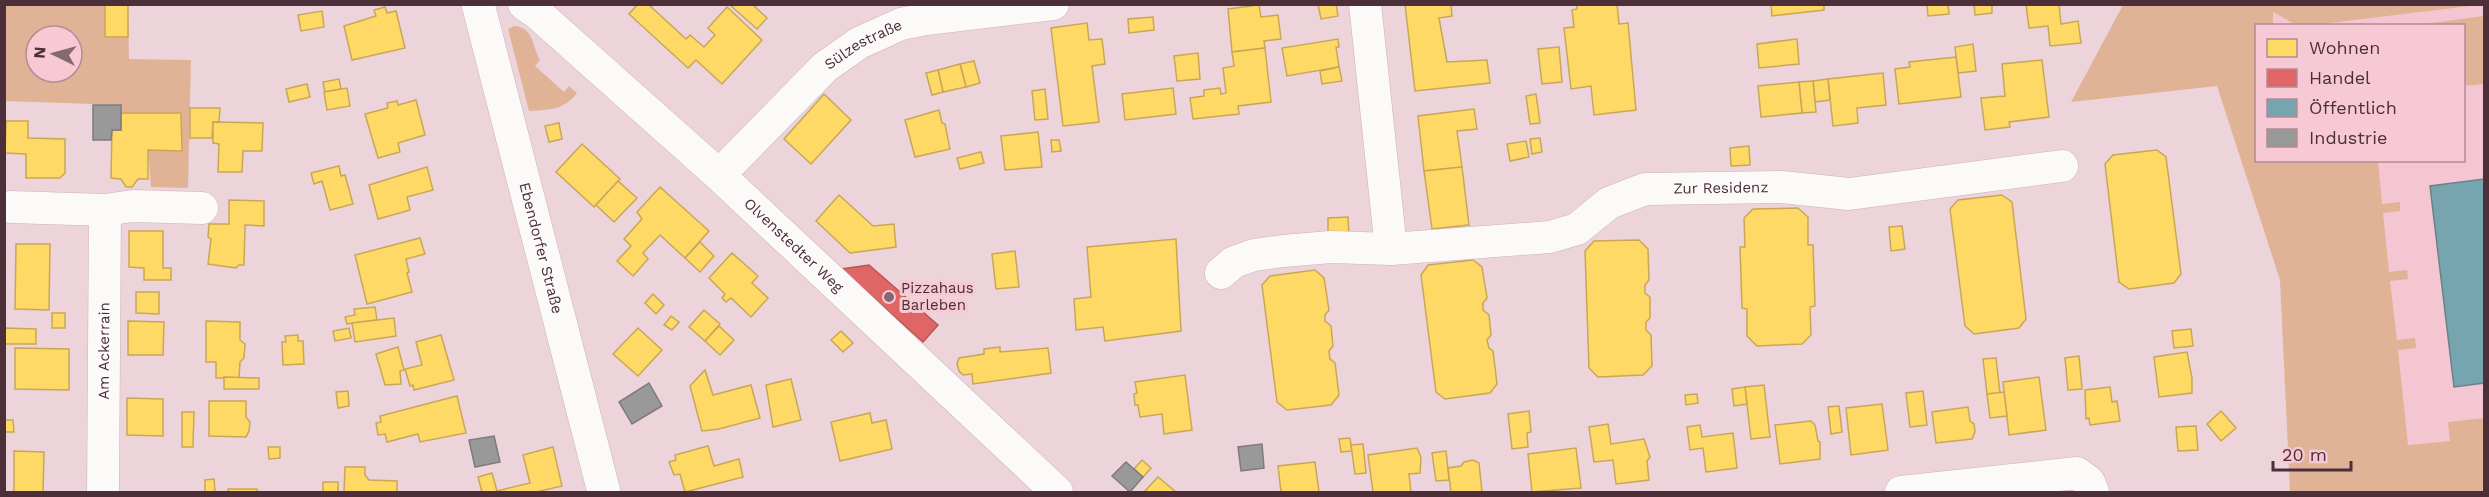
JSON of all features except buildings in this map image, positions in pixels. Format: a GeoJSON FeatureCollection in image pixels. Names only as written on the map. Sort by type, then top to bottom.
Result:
{"type":"FeatureCollection","features":[{"type":"Feature","properties":{"kind":"street","name":"Ebendorfer Straße"},"geometry":{"type":"LineString","coordinates":[[477,4],[604,492]]}},
{"type":"Feature","properties":{"kind":"street","name":"Olvenstedter Weg"},"geometry":{"type":"LineString","coordinates":[[524,4],[719,175],[1057,492]]}},
{"type":"Feature","properties":{"kind":"street","name":"Sülzestraße"},"geometry":{"type":"LineString","coordinates":[[719,175],[825,68],[859,43],[901,24],[1053,4]]}},
{"type":"Feature","properties":{"kind":"street"},"geometry":{"type":"LineString","coordinates":[[1365,4],[1391,249]]}},
{"type":"Feature","properties":{"kind":"street","name":"Zur Residenz"},"geometry":{"type":"LineString","coordinates":[[1221,273],[1233,262],[1254,255],[1331,247],[1391,249],[1550,237],[1577,228],[1609,203],[1645,189],[1782,187],[1849,194],[2061,166]]}},
{"type":"Feature","properties":{"kind":"street"},"geometry":{"type":"LineString","coordinates":[[11,207],[105,210],[133,206],[202,208]]}},
{"type":"Feature","properties":{"kind":"street","name":"Am Ackerrain"},"geometry":{"type":"LineString","coordinates":[[103,492],[105,210]]}},
{"type":"Feature","properties":{"kind":"street"},"geometry":{"type":"LineString","coordinates":[[1901,492],[2077,473],[2089,482],[2093,492]]}},
{"type":"Feature","properties":{"kind":"shaded area"},"geometry":{"type":"Polygon","coordinates":[[[2284,4],[2484,5],[2484,492],[2357,492],[2301,162],[2465,162],[2465,24],[2273,24],[2273,12],[2284,4]]]}},
{"type":"Feature","properties":{"kind":"shaded area"},"geometry":{"type":"Polygon","coordinates":[[[6,5],[128,5],[129,59],[191,60],[188,188],[151,187],[148,150],[182,151],[181,113],[121,113],[121,105],[5,101],[6,5]]]}},
{"type":"Feature","properties":{"kind":"shaded area"},"geometry":{"type":"Polygon","coordinates":[[[2123,5],[2478,5],[2321,24],[2294,24],[2273,12],[2273,24],[2255,24],[2255,162],[2378,162],[2382,204],[2400,202],[2400,211],[2383,213],[2389,272],[2407,270],[2408,279],[2390,281],[2397,340],[2415,338],[2416,348],[2398,350],[2408,445],[2450,441],[2448,422],[2484,418],[2484,492],[2290,492],[2280,280],[2217,86],[2071,102],[2123,5]]]}},
{"type":"Feature","properties":{"kind":"shaded area"},"geometry":{"type":"Polygon","coordinates":[[[2484,16],[2484,84],[2465,86],[2465,24],[2424,24],[2484,16]]]}},
{"type":"Feature","properties":{"kind":"shaded area"},"geometry":{"type":"Polygon","coordinates":[[[514,26],[521,27],[532,38],[540,60],[535,66],[564,92],[569,86],[577,93],[567,103],[556,108],[529,111],[508,29],[514,26]]]}},
{"type":"Feature","properties":{"kind":"place","name":"Pizzahaus Barleben"},"geometry":{"type":"Point","coordinates":[889,297]}}]}
